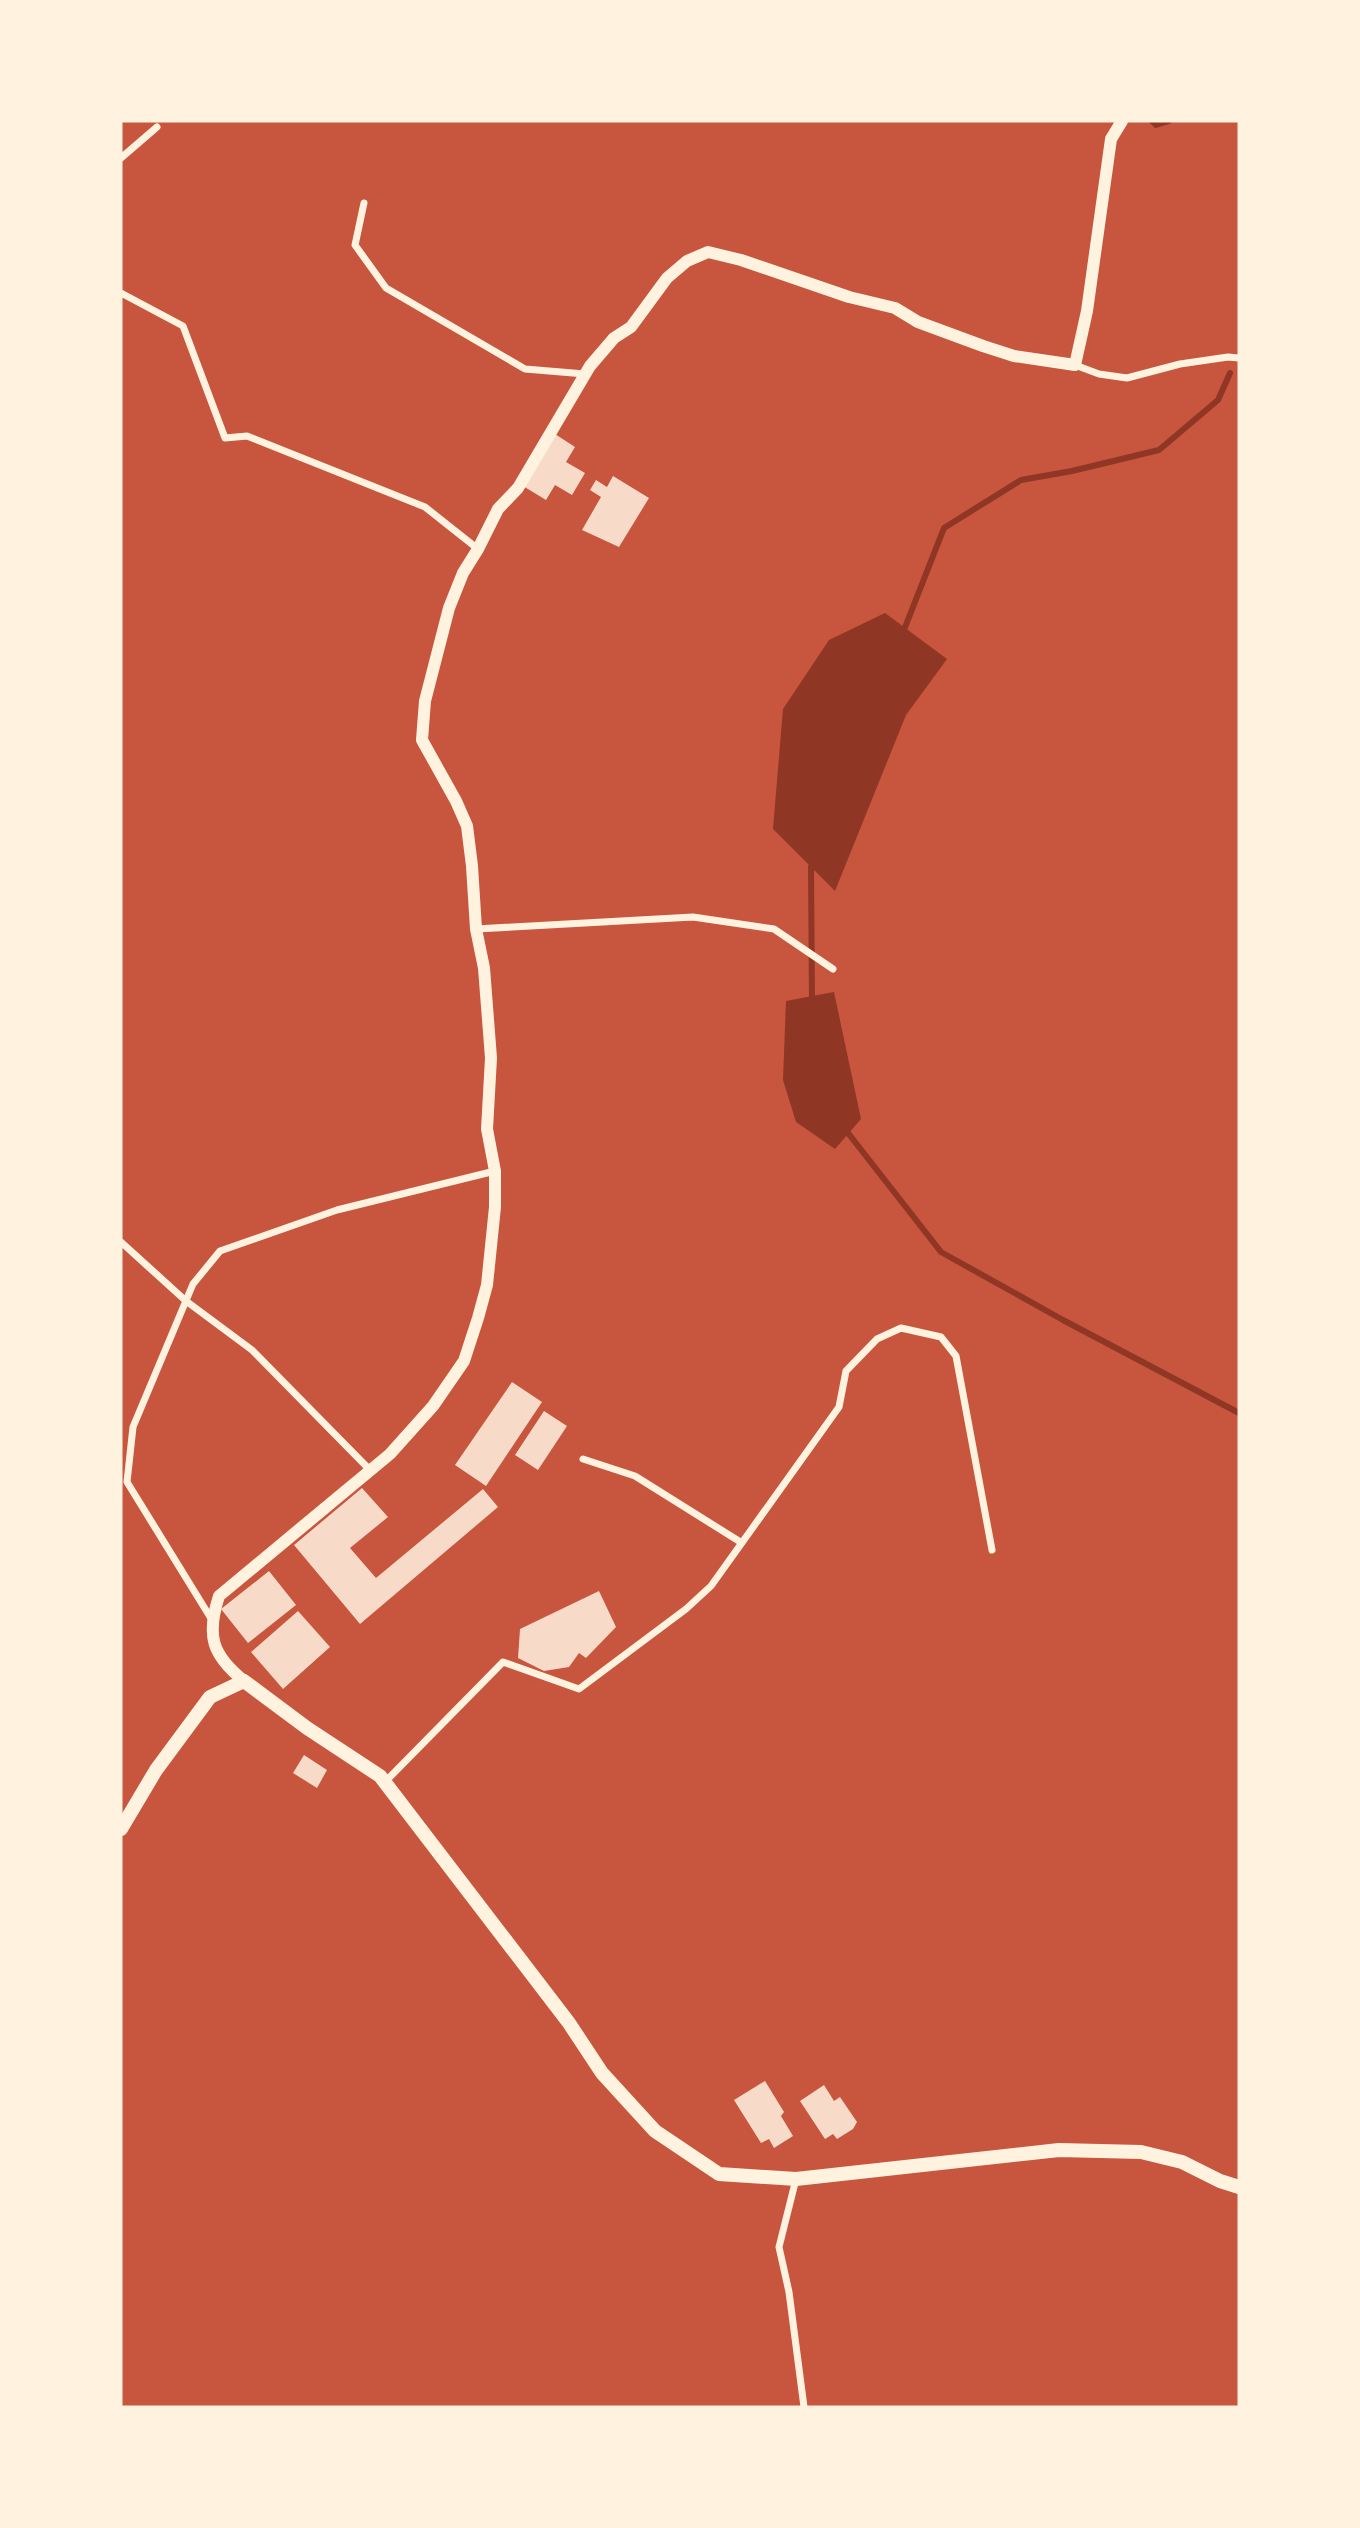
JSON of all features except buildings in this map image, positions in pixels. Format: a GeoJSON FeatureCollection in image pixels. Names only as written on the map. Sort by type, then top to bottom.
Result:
{"type":"FeatureCollection","features":[{"type":"Feature","properties":{"kind":"main road"},"geometry":{"type":"LineString","coordinates":[[121,1829],[156,1770],[209,1698],[244,1681],[307,1728],[380,1776],[569,2023],[602,2073],[656,2131],[719,2174],[796,2179],[930,2166],[976,2158],[1073,2150],[1142,2152],[1182,2162],[1220,2181],[1239,2187]]}},
{"type":"Feature","properties":{"kind":"street"},"geometry":{"type":"LineString","coordinates":[[1074,365],[1087,311],[1111,139],[1122,121]]}},
{"type":"Feature","properties":{"kind":"street"},"geometry":{"type":"LineString","coordinates":[[121,158],[157,127]]}},
{"type":"Feature","properties":{"kind":"street"},"geometry":{"type":"LineString","coordinates":[[364,203],[355,245],[386,288],[525,369],[586,374]]}},
{"type":"Feature","properties":{"kind":"street"},"geometry":{"type":"LineString","coordinates":[[244,1681],[224,1665],[215,1647],[212,1620],[219,1596],[371,1471],[433,1406],[464,1361],[487,1285],[495,1207],[495,1171],[487,1129],[491,1058],[484,968],[476,929],[467,826],[422,740],[425,701],[449,608],[463,573],[498,509],[518,488],[586,374],[614,338],[631,327],[667,278],[687,261],[708,252],[895,309],[918,323],[1014,356],[1074,365],[1099,374],[1127,378],[1180,364],[1228,357],[1239,358]]}},
{"type":"Feature","properties":{"kind":"street"},"geometry":{"type":"LineString","coordinates":[[121,293],[183,326],[225,438],[247,436],[425,507],[478,549]]}},
{"type":"Feature","properties":{"kind":"street"},"geometry":{"type":"LineString","coordinates":[[476,929],[693,917],[774,929],[833,970]]}},
{"type":"Feature","properties":{"kind":"street"},"geometry":{"type":"LineString","coordinates":[[212,1620],[127,1482],[133,1426],[194,1284],[220,1251],[337,1210],[495,1171]]}},
{"type":"Feature","properties":{"kind":"street"},"geometry":{"type":"LineString","coordinates":[[121,1242],[186,1301],[253,1350],[371,1471]]}},
{"type":"Feature","properties":{"kind":"street"},"geometry":{"type":"LineString","coordinates":[[385,1782],[503,1662],[579,1689],[686,1609],[711,1586],[839,1407],[846,1371],[877,1339],[901,1328],[941,1337],[956,1356],[992,1550]]}},
{"type":"Feature","properties":{"kind":"street"},"geometry":{"type":"LineString","coordinates":[[583,1459],[635,1476],[742,1543]]}},
{"type":"Feature","properties":{"kind":"street"},"geometry":{"type":"LineString","coordinates":[[796,2179],[779,2247],[789,2292],[804,2407]]}},
{"type":"Feature","properties":{"kind":"shaded area"},"geometry":{"type":"Polygon","coordinates":[[[885,613],[947,659],[906,715],[835,891],[773,829],[783,709],[829,640],[885,613]]]}},
{"type":"Feature","properties":{"kind":"shaded area"},"geometry":{"type":"Polygon","coordinates":[[[834,992],[861,1119],[835,1149],[796,1122],[783,1080],[786,1001],[834,992]]]}},
{"type":"Feature","properties":{"kind":"waterway"},"geometry":{"type":"LineString","coordinates":[[1152,121],[1156,125],[1169,121]]}},
{"type":"Feature","properties":{"kind":"waterway"},"geometry":{"type":"LineString","coordinates":[[902,635],[944,528],[1021,480],[1159,450],[1218,400],[1230,373]]}},
{"type":"Feature","properties":{"kind":"waterway"},"geometry":{"type":"LineString","coordinates":[[812,1003],[811,867],[814,860]]}},
{"type":"Feature","properties":{"kind":"waterway"},"geometry":{"type":"LineString","coordinates":[[846,1128],[941,1252],[1239,1413]]}}]}
